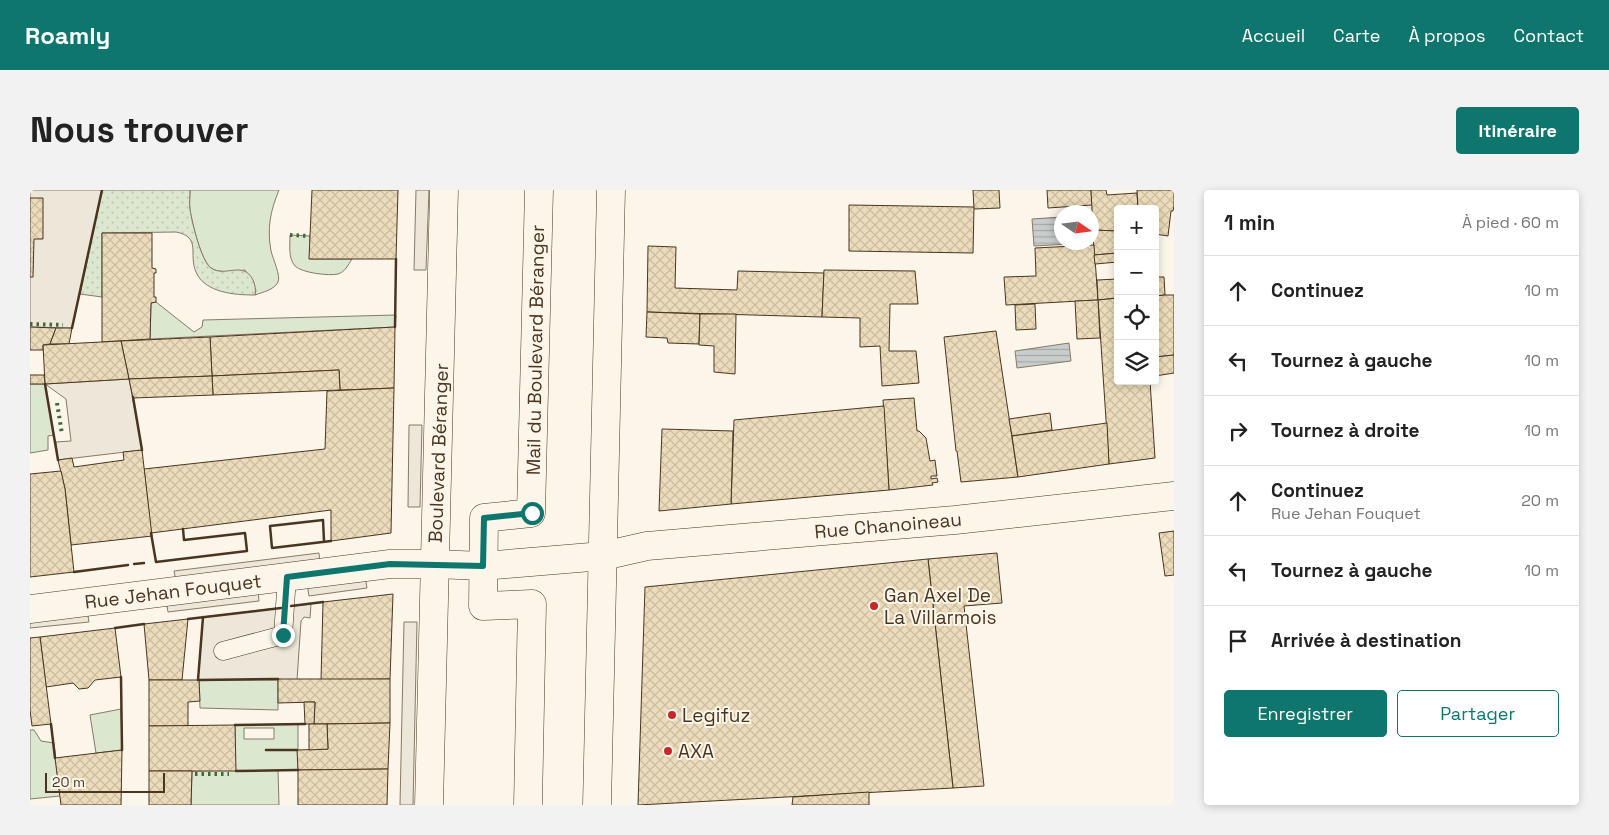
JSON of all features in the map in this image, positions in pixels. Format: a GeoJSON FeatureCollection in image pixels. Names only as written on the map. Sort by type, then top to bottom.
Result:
{"type":"FeatureCollection","features":[{"type":"Feature","properties":{"kind":"main road","name":"Boulevard Béranger"},"geometry":{"type":"LineString","coordinates":[[430,805],[444,190]]}},
{"type":"Feature","properties":{"kind":"main road","name":"Mail du Boulevard Béranger"},"geometry":{"type":"LineString","coordinates":[[528,805],[532,604],[483,606],[483,566],[484,518],[532,513],[539,190]]}},
{"type":"Feature","properties":{"kind":"main road"},"geometry":{"type":"LineString","coordinates":[[597,805],[611,190]]}},
{"type":"Feature","properties":{"kind":"main road","name":"Rue Chanoineau"},"geometry":{"type":"LineString","coordinates":[[483,566],[603,556],[647,546],[956,520],[1174,496]]}},
{"type":"Feature","properties":{"kind":"main road","name":"Rue Jehan Fouquet"},"geometry":{"type":"LineString","coordinates":[[30,609],[390,564],[483,566]]}},
{"type":"Feature","properties":{"kind":"lane"},"geometry":{"type":"LineString","coordinates":[[223,651],[283,635],[287,577]]}},
{"type":"Feature","properties":{"kind":"green space"},"geometry":{"type":"Polygon","coordinates":[[[102,190],[190,190],[190,207],[193,223],[200,250],[207,264],[216,271],[239,270],[249,274],[253,280],[255,295],[221,291],[213,289],[206,284],[196,272],[192,242],[184,234],[176,232],[102,233],[102,297],[80,294],[102,190]]]}},
{"type":"Feature","properties":{"kind":"green space"},"geometry":{"type":"Polygon","coordinates":[[[190,190],[279,190],[271,213],[269,227],[271,251],[279,279],[274,287],[255,295],[256,290],[245,270],[218,271],[207,264],[200,250],[193,223],[190,207],[190,190]]]}},
{"type":"Feature","properties":{"kind":"green space"},"geometry":{"type":"Polygon","coordinates":[[[290,235],[310,236],[310,259],[352,259],[344,270],[334,275],[303,270],[295,266],[291,259],[290,235]]]}},
{"type":"Feature","properties":{"kind":"green space"},"geometry":{"type":"Polygon","coordinates":[[[156,302],[194,332],[202,327],[203,320],[396,315],[395,327],[150,339],[151,303],[156,302]]]}},
{"type":"Feature","properties":{"kind":"green space"},"geometry":{"type":"Polygon","coordinates":[[[30,384],[45,384],[54,435],[48,436],[48,450],[30,453],[30,384]]]}},
{"type":"Feature","properties":{"kind":"green space"},"geometry":{"type":"Polygon","coordinates":[[[278,679],[278,710],[200,708],[199,680],[278,679]]]}},
{"type":"Feature","properties":{"kind":"green space"},"geometry":{"type":"Polygon","coordinates":[[[121,709],[122,750],[96,753],[90,715],[121,709]]]}},
{"type":"Feature","properties":{"kind":"green space"},"geometry":{"type":"Polygon","coordinates":[[[298,724],[298,770],[278,770],[279,805],[191,805],[192,771],[235,770],[235,725],[298,724]],[[244,728],[244,739],[274,739],[274,728],[244,728]]]}},
{"type":"Feature","properties":{"kind":"green space"},"geometry":{"type":"Polygon","coordinates":[[[30,730],[34,730],[41,741],[54,743],[60,796],[30,799],[30,730]]]}},
{"type":"Feature","properties":{"kind":"shaded area"},"geometry":{"type":"Polygon","coordinates":[[[30,190],[102,190],[72,328],[30,327],[30,190]]]}},
{"type":"Feature","properties":{"kind":"shaded area"},"geometry":{"type":"Polygon","coordinates":[[[416,190],[429,190],[426,270],[414,270],[416,190]]]}},
{"type":"Feature","properties":{"kind":"shaded area"},"geometry":{"type":"Polygon","coordinates":[[[1054,217],[1054,245],[1034,246],[1032,219],[1054,217]]]}},
{"type":"Feature","properties":{"kind":"shaded area"},"geometry":{"type":"Polygon","coordinates":[[[1069,343],[1071,361],[1017,368],[1015,351],[1069,343]]]}},
{"type":"Feature","properties":{"kind":"shaded area"},"geometry":{"type":"Polygon","coordinates":[[[129,379],[142,450],[58,460],[56,442],[71,441],[66,399],[45,384],[129,379]]]}},
{"type":"Feature","properties":{"kind":"shaded area"},"geometry":{"type":"Polygon","coordinates":[[[409,425],[422,425],[420,507],[408,507],[409,425]]]}},
{"type":"Feature","properties":{"kind":"shaded area"},"geometry":{"type":"Polygon","coordinates":[[[319,553],[320,564],[176,581],[174,571],[319,553]]]}},
{"type":"Feature","properties":{"kind":"shaded area"},"geometry":{"type":"Polygon","coordinates":[[[365,576],[367,588],[309,596],[307,584],[365,576]]]}},
{"type":"Feature","properties":{"kind":"shaded area"},"geometry":{"type":"Polygon","coordinates":[[[258,589],[259,601],[168,612],[166,600],[258,589]]]}},
{"type":"Feature","properties":{"kind":"shaded area"},"geometry":{"type":"Polygon","coordinates":[[[311,604],[310,618],[304,617],[301,621],[297,680],[198,680],[203,617],[311,604]]]}},
{"type":"Feature","properties":{"kind":"shaded area"},"geometry":{"type":"Polygon","coordinates":[[[87,610],[89,622],[30,628],[30,617],[87,610]]]}},
{"type":"Feature","properties":{"kind":"shaded area"},"geometry":{"type":"Polygon","coordinates":[[[404,622],[417,622],[413,805],[400,805],[404,622]]]}},
{"type":"Feature","properties":{"kind":"building"},"geometry":{"type":"Polygon","coordinates":[[[312,190],[398,190],[396,259],[309,259],[312,190]]]}},
{"type":"Feature","properties":{"kind":"building"},"geometry":{"type":"Polygon","coordinates":[[[973,190],[999,190],[1000,208],[974,209],[973,190]]]}},
{"type":"Feature","properties":{"kind":"building"},"geometry":{"type":"Polygon","coordinates":[[[1047,190],[1091,190],[1092,205],[1054,205],[1054,208],[1048,208],[1047,190]]]}},
{"type":"Feature","properties":{"kind":"building"},"geometry":{"type":"Polygon","coordinates":[[[1091,190],[1106,190],[1107,195],[1137,193],[1138,205],[1114,205],[1114,231],[1099,230],[1099,205],[1092,205],[1091,190]]]}},
{"type":"Feature","properties":{"kind":"building"},"geometry":{"type":"Polygon","coordinates":[[[1137,190],[1174,190],[1174,206],[1173,211],[1171,211],[1168,236],[1159,235],[1159,205],[1138,205],[1137,190]]]}},
{"type":"Feature","properties":{"kind":"building"},"geometry":{"type":"Polygon","coordinates":[[[30,198],[43,198],[43,239],[34,239],[33,277],[30,277],[30,198]]]}},
{"type":"Feature","properties":{"kind":"building"},"geometry":{"type":"Polygon","coordinates":[[[849,205],[974,207],[973,253],[849,251],[849,205]]]}},
{"type":"Feature","properties":{"kind":"building"},"geometry":{"type":"Polygon","coordinates":[[[1099,230],[1114,231],[1114,253],[1094,255],[1094,250],[1099,250],[1099,230]]]}},
{"type":"Feature","properties":{"kind":"building"},"geometry":{"type":"Polygon","coordinates":[[[102,233],[152,233],[152,268],[156,269],[156,273],[154,273],[154,297],[156,297],[156,302],[151,303],[150,339],[102,342],[102,233]]]}},
{"type":"Feature","properties":{"kind":"building"},"geometry":{"type":"Polygon","coordinates":[[[648,246],[676,247],[675,288],[737,290],[738,271],[824,273],[822,317],[647,312],[648,246]]]}},
{"type":"Feature","properties":{"kind":"building"},"geometry":{"type":"Polygon","coordinates":[[[1054,247],[1054,250],[1094,250],[1098,300],[1006,305],[1004,277],[1036,276],[1035,248],[1054,247]]]}},
{"type":"Feature","properties":{"kind":"building"},"geometry":{"type":"Polygon","coordinates":[[[1114,253],[1114,262],[1095,264],[1094,255],[1114,253]]]}},
{"type":"Feature","properties":{"kind":"building"},"geometry":{"type":"Polygon","coordinates":[[[824,270],[915,271],[918,304],[890,304],[889,351],[916,351],[919,383],[882,386],[880,346],[860,347],[860,318],[822,317],[824,270]]]}},
{"type":"Feature","properties":{"kind":"building"},"geometry":{"type":"Polygon","coordinates":[[[1159,277],[1164,277],[1165,295],[1159,296],[1159,277]]]}},
{"type":"Feature","properties":{"kind":"building"},"geometry":{"type":"Polygon","coordinates":[[[1114,279],[1114,298],[1098,300],[1097,280],[1114,279]]]}},
{"type":"Feature","properties":{"kind":"building"},"geometry":{"type":"Polygon","coordinates":[[[1174,295],[1174,355],[1159,357],[1159,296],[1174,295]]]}},
{"type":"Feature","properties":{"kind":"building"},"geometry":{"type":"Polygon","coordinates":[[[1114,298],[1114,385],[1150,385],[1155,458],[1109,464],[1098,300],[1114,298]]]}},
{"type":"Feature","properties":{"kind":"building"},"geometry":{"type":"Polygon","coordinates":[[[1098,300],[1100,338],[1077,339],[1075,301],[1098,300]]]}},
{"type":"Feature","properties":{"kind":"building"},"geometry":{"type":"Polygon","coordinates":[[[1035,304],[1036,329],[1016,330],[1015,305],[1035,304]]]}},
{"type":"Feature","properties":{"kind":"building"},"geometry":{"type":"Polygon","coordinates":[[[647,312],[700,314],[699,344],[668,343],[667,338],[646,337],[647,312]]]}},
{"type":"Feature","properties":{"kind":"building"},"geometry":{"type":"Polygon","coordinates":[[[700,314],[736,314],[735,374],[714,372],[714,346],[699,345],[700,314]]]}},
{"type":"Feature","properties":{"kind":"building"},"geometry":{"type":"Polygon","coordinates":[[[30,327],[56,328],[50,344],[43,345],[43,350],[30,350],[30,327]]]}},
{"type":"Feature","properties":{"kind":"building"},"geometry":{"type":"Polygon","coordinates":[[[395,327],[394,388],[340,390],[339,370],[212,376],[210,337],[395,327]]]}},
{"type":"Feature","properties":{"kind":"building"},"geometry":{"type":"Polygon","coordinates":[[[56,328],[72,328],[69,344],[50,344],[56,328]]]}},
{"type":"Feature","properties":{"kind":"building"},"geometry":{"type":"Polygon","coordinates":[[[996,331],[1018,477],[961,482],[944,337],[996,331]]]}},
{"type":"Feature","properties":{"kind":"building"},"geometry":{"type":"Polygon","coordinates":[[[210,337],[212,376],[129,379],[121,341],[210,337]]]}},
{"type":"Feature","properties":{"kind":"building"},"geometry":{"type":"Polygon","coordinates":[[[121,341],[129,379],[45,384],[43,345],[121,341]]]}},
{"type":"Feature","properties":{"kind":"building"},"geometry":{"type":"Polygon","coordinates":[[[1174,355],[1174,373],[1159,375],[1159,357],[1174,355]]]}},
{"type":"Feature","properties":{"kind":"building"},"geometry":{"type":"Polygon","coordinates":[[[339,370],[340,390],[213,395],[212,376],[339,370]]]}},
{"type":"Feature","properties":{"kind":"building"},"geometry":{"type":"Polygon","coordinates":[[[30,375],[44,375],[45,384],[30,384],[30,375]]]}},
{"type":"Feature","properties":{"kind":"building"},"geometry":{"type":"Polygon","coordinates":[[[212,376],[213,395],[133,398],[129,379],[212,376]]]}},
{"type":"Feature","properties":{"kind":"building"},"geometry":{"type":"Polygon","coordinates":[[[394,388],[391,533],[331,541],[331,510],[151,533],[144,469],[325,449],[327,391],[394,388]]]}},
{"type":"Feature","properties":{"kind":"building"},"geometry":{"type":"Polygon","coordinates":[[[914,398],[917,431],[926,438],[930,461],[935,460],[937,476],[931,476],[931,479],[937,478],[938,482],[932,483],[933,485],[889,490],[883,400],[914,398]]]}},
{"type":"Feature","properties":{"kind":"building"},"geometry":{"type":"Polygon","coordinates":[[[884,406],[889,490],[731,504],[734,420],[884,406]]]}},
{"type":"Feature","properties":{"kind":"building"},"geometry":{"type":"Polygon","coordinates":[[[1050,413],[1052,430],[1012,436],[1009,419],[1050,413]]]}},
{"type":"Feature","properties":{"kind":"building"},"geometry":{"type":"Polygon","coordinates":[[[1107,423],[1109,464],[1018,477],[1012,436],[1107,423]]]}},
{"type":"Feature","properties":{"kind":"building"},"geometry":{"type":"Polygon","coordinates":[[[662,429],[733,431],[731,504],[659,511],[662,429]]]}},
{"type":"Feature","properties":{"kind":"building"},"geometry":{"type":"Polygon","coordinates":[[[142,450],[152,536],[71,545],[65,489],[58,460],[72,458],[74,467],[124,460],[123,452],[142,450]]]}},
{"type":"Feature","properties":{"kind":"building"},"geometry":{"type":"Polygon","coordinates":[[[61,471],[65,489],[74,572],[30,577],[30,474],[61,471]]]}},
{"type":"Feature","properties":{"kind":"building"},"geometry":{"type":"Polygon","coordinates":[[[1174,531],[1174,575],[1165,576],[1159,533],[1174,531]]]}},
{"type":"Feature","properties":{"kind":"building"},"geometry":{"type":"Polygon","coordinates":[[[997,553],[1002,603],[964,606],[984,786],[953,788],[928,559],[997,553]]]}},
{"type":"Feature","properties":{"kind":"building"},"geometry":{"type":"Polygon","coordinates":[[[928,559],[953,788],[638,805],[645,587],[928,559]]]}},
{"type":"Feature","properties":{"kind":"building"},"geometry":{"type":"Polygon","coordinates":[[[393,594],[390,679],[321,680],[323,602],[393,594]]]}},
{"type":"Feature","properties":{"kind":"building"},"geometry":{"type":"Polygon","coordinates":[[[188,619],[182,680],[149,680],[144,624],[188,619]]]}},
{"type":"Feature","properties":{"kind":"building"},"geometry":{"type":"Polygon","coordinates":[[[115,628],[121,677],[95,680],[88,688],[79,689],[73,683],[46,687],[40,637],[115,628]]]}},
{"type":"Feature","properties":{"kind":"building"},"geometry":{"type":"Polygon","coordinates":[[[40,637],[51,724],[32,726],[30,710],[30,638],[40,637]]]}},
{"type":"Feature","properties":{"kind":"building"},"geometry":{"type":"Polygon","coordinates":[[[278,679],[390,679],[390,723],[314,724],[315,702],[278,703],[278,679]]]}},
{"type":"Feature","properties":{"kind":"building"},"geometry":{"type":"Polygon","coordinates":[[[149,680],[199,680],[200,701],[188,702],[188,726],[149,726],[149,680]]]}},
{"type":"Feature","properties":{"kind":"building"},"geometry":{"type":"Polygon","coordinates":[[[304,702],[315,702],[314,724],[305,724],[304,702]]]}},
{"type":"Feature","properties":{"kind":"building"},"geometry":{"type":"Polygon","coordinates":[[[390,723],[388,769],[298,770],[297,750],[328,749],[327,724],[390,723]]]}},
{"type":"Feature","properties":{"kind":"building"},"geometry":{"type":"Polygon","coordinates":[[[309,724],[327,724],[328,749],[309,750],[309,724]]]}},
{"type":"Feature","properties":{"kind":"building"},"geometry":{"type":"Polygon","coordinates":[[[235,725],[236,771],[149,771],[149,726],[235,725]]]}},
{"type":"Feature","properties":{"kind":"building"},"geometry":{"type":"Polygon","coordinates":[[[122,750],[121,805],[61,805],[55,758],[122,750]]]}},
{"type":"Feature","properties":{"kind":"building"},"geometry":{"type":"Polygon","coordinates":[[[388,769],[387,805],[298,805],[298,770],[388,769]]]}},
{"type":"Feature","properties":{"kind":"building"},"geometry":{"type":"Polygon","coordinates":[[[149,771],[192,771],[191,805],[149,805],[149,771]]]}},
{"type":"Feature","properties":{"kind":"building"},"geometry":{"type":"Polygon","coordinates":[[[869,792],[869,805],[792,805],[793,797],[869,792]]]}},
{"type":"Feature","properties":{"kind":"hedge"},"geometry":{"type":"LineString","coordinates":[[290,235],[310,236]]}},
{"type":"Feature","properties":{"kind":"hedge"},"geometry":{"type":"LineString","coordinates":[[30,324],[63,325]]}},
{"type":"Feature","properties":{"kind":"hedge"},"geometry":{"type":"LineString","coordinates":[[57,403],[62,434]]}},
{"type":"Feature","properties":{"kind":"hedge"},"geometry":{"type":"LineString","coordinates":[[195,774],[229,774]]}},
{"type":"Feature","properties":{"kind":"wall"},"geometry":{"type":"LineString","coordinates":[[72,328],[102,190]]}},
{"type":"Feature","properties":{"kind":"wall"},"geometry":{"type":"LineString","coordinates":[[395,327],[396,259]]}},
{"type":"Feature","properties":{"kind":"wall"},"geometry":{"type":"LineString","coordinates":[[45,384],[58,460]]}},
{"type":"Feature","properties":{"kind":"wall"},"geometry":{"type":"LineString","coordinates":[[133,397],[142,450]]}},
{"type":"Feature","properties":{"kind":"wall"},"geometry":{"type":"LineString","coordinates":[[324,541],[323,520],[270,526],[272,548],[331,541]]}},
{"type":"Feature","properties":{"kind":"wall"},"geometry":{"type":"LineString","coordinates":[[151,533],[156,562],[247,551],[245,533],[184,540],[183,529]]}},
{"type":"Feature","properties":{"kind":"wall"},"geometry":{"type":"LineString","coordinates":[[134,564],[144,563]]}},
{"type":"Feature","properties":{"kind":"wall"},"geometry":{"type":"LineString","coordinates":[[74,572],[128,565]]}},
{"type":"Feature","properties":{"kind":"wall"},"geometry":{"type":"LineString","coordinates":[[291,606],[323,602]]}},
{"type":"Feature","properties":{"kind":"wall"},"geometry":{"type":"LineString","coordinates":[[188,619],[281,608]]}},
{"type":"Feature","properties":{"kind":"wall"},"geometry":{"type":"LineString","coordinates":[[198,680],[203,617]]}},
{"type":"Feature","properties":{"kind":"wall"},"geometry":{"type":"LineString","coordinates":[[115,628],[144,624]]}},
{"type":"Feature","properties":{"kind":"wall"},"geometry":{"type":"LineString","coordinates":[[121,677],[122,750]]}},
{"type":"Feature","properties":{"kind":"wall"},"geometry":{"type":"LineString","coordinates":[[199,680],[278,679]]}},
{"type":"Feature","properties":{"kind":"wall"},"geometry":{"type":"LineString","coordinates":[[51,724],[55,758]]}},
{"type":"Feature","properties":{"kind":"wall"},"geometry":{"type":"LineString","coordinates":[[235,725],[305,724]]}},
{"type":"Feature","properties":{"kind":"wall"},"geometry":{"type":"LineString","coordinates":[[266,750],[297,750]]}},
{"type":"Feature","properties":{"kind":"wall"},"geometry":{"type":"LineString","coordinates":[[236,771],[298,770]]}},
{"type":"Feature","properties":{"kind":"place","name":"Gan Axel De La Villarmois"},"geometry":{"type":"Point","coordinates":[874,606]}},
{"type":"Feature","properties":{"kind":"place","name":"Legifuz"},"geometry":{"type":"Point","coordinates":[672,715]}},
{"type":"Feature","properties":{"kind":"place","name":"AXA"},"geometry":{"type":"Point","coordinates":[668,751]}},
{"type":"Feature","properties":{"kind":"route"},"geometry":{"type":"LineString","coordinates":[[283,635],[287,577],[390,564],[483,566],[484,518],[532,513]]}}]}
